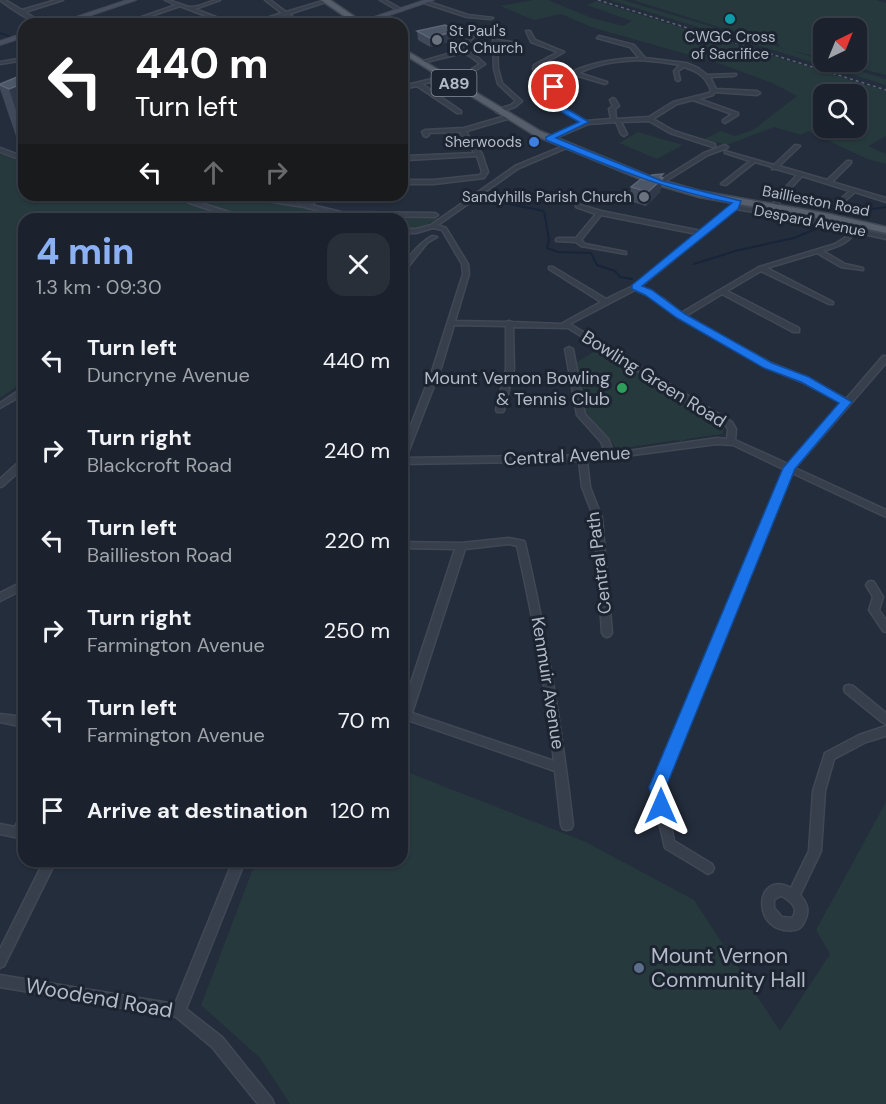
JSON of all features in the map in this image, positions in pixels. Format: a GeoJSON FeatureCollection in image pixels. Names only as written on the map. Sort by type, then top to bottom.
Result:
{"type":"FeatureCollection","features":[{"type":"Feature","properties":{"kind":"main road"},"geometry":{"type":"LineString","coordinates":[[77,18],[133,0]]}},
{"type":"Feature","properties":{"kind":"main road"},"geometry":{"type":"LineString","coordinates":[[326,1],[352,18]]}},
{"type":"Feature","properties":{"kind":"main road"},"geometry":{"type":"LineString","coordinates":[[376,18],[428,1]]}},
{"type":"Feature","properties":{"kind":"main road"},"geometry":{"type":"LineString","coordinates":[[0,43],[18,37]]}},
{"type":"Feature","properties":{"kind":"main road","name":"A89"},"geometry":{"type":"LineString","coordinates":[[408,54],[504,114]]}},
{"type":"Feature","properties":{"kind":"main road","name":"Baillieston Road"},"geometry":{"type":"LineString","coordinates":[[504,114],[549,139],[659,183],[736,204],[776,208],[886,230]]}},
{"type":"Feature","properties":{"kind":"street"},"geometry":{"type":"LineString","coordinates":[[2,0],[31,18]]}},
{"type":"Feature","properties":{"kind":"street"},"geometry":{"type":"LineString","coordinates":[[20,12],[61,0]]}},
{"type":"Feature","properties":{"kind":"street"},"geometry":{"type":"LineString","coordinates":[[167,0],[216,18]]}},
{"type":"Feature","properties":{"kind":"street"},"geometry":{"type":"LineString","coordinates":[[191,9],[218,0]]}},
{"type":"Feature","properties":{"kind":"street"},"geometry":{"type":"LineString","coordinates":[[267,0],[292,18]]}},
{"type":"Feature","properties":{"kind":"street"},"geometry":{"type":"LineString","coordinates":[[383,1],[396,0]]}},
{"type":"Feature","properties":{"kind":"street"},"geometry":{"type":"LineString","coordinates":[[267,18],[326,1]]}},
{"type":"Feature","properties":{"kind":"street"},"geometry":{"type":"LineString","coordinates":[[383,1],[401,10]]}},
{"type":"Feature","properties":{"kind":"street"},"geometry":{"type":"LineString","coordinates":[[428,1],[467,16],[490,16],[492,24]]}},
{"type":"Feature","properties":{"kind":"street"},"geometry":{"type":"LineString","coordinates":[[142,18],[180,5]]}},
{"type":"Feature","properties":{"kind":"street"},"geometry":{"type":"LineString","coordinates":[[204,18],[210,16]]}},
{"type":"Feature","properties":{"kind":"street"},"geometry":{"type":"LineString","coordinates":[[528,32],[533,41],[565,52],[536,66],[535,69],[539,74],[557,80],[593,64],[643,59],[684,64],[708,76],[734,75]]}},
{"type":"Feature","properties":{"kind":"street"},"geometry":{"type":"LineString","coordinates":[[463,51],[466,42],[471,37]]}},
{"type":"Feature","properties":{"kind":"street"},"geometry":{"type":"LineString","coordinates":[[599,38],[632,46],[643,59]]}},
{"type":"Feature","properties":{"kind":"street"},"geometry":{"type":"LineString","coordinates":[[426,135],[425,132],[464,130],[504,114],[516,105],[519,101],[500,84],[496,69],[495,40],[510,42]]}},
{"type":"Feature","properties":{"kind":"street"},"geometry":{"type":"LineString","coordinates":[[422,62],[463,51],[483,64],[474,69]]}},
{"type":"Feature","properties":{"kind":"street"},"geometry":{"type":"LineString","coordinates":[[0,63],[18,60]]}},
{"type":"Feature","properties":{"kind":"street"},"geometry":{"type":"LineString","coordinates":[[678,80],[676,71],[684,64]]}},
{"type":"Feature","properties":{"kind":"street"},"geometry":{"type":"LineString","coordinates":[[575,73],[605,83]]}},
{"type":"Feature","properties":{"kind":"street"},"geometry":{"type":"LineString","coordinates":[[708,76],[714,90]]}},
{"type":"Feature","properties":{"kind":"street"},"geometry":{"type":"LineString","coordinates":[[408,86],[445,77]]}},
{"type":"Feature","properties":{"kind":"street"},"geometry":{"type":"LineString","coordinates":[[557,80],[554,87],[559,94],[557,103],[559,107],[585,122]]}},
{"type":"Feature","properties":{"kind":"street"},"geometry":{"type":"LineString","coordinates":[[418,84],[458,113],[468,110]]}},
{"type":"Feature","properties":{"kind":"street"},"geometry":{"type":"LineString","coordinates":[[714,90],[757,93]]}},
{"type":"Feature","properties":{"kind":"street"},"geometry":{"type":"LineString","coordinates":[[549,139],[585,122],[650,119],[675,103],[711,94],[714,90]]}},
{"type":"Feature","properties":{"kind":"street"},"geometry":{"type":"LineString","coordinates":[[695,99],[743,116]]}},
{"type":"Feature","properties":{"kind":"street"},"geometry":{"type":"LineString","coordinates":[[614,100],[616,106],[612,109],[624,135]]}},
{"type":"Feature","properties":{"kind":"street"},"geometry":{"type":"LineString","coordinates":[[724,121],[736,114]]}},
{"type":"Feature","properties":{"kind":"street"},"geometry":{"type":"LineString","coordinates":[[650,119],[663,128],[698,142],[713,144]]}},
{"type":"Feature","properties":{"kind":"street"},"geometry":{"type":"LineString","coordinates":[[408,182],[480,178],[485,172],[479,154],[464,134],[464,130]]}},
{"type":"Feature","properties":{"kind":"street"},"geometry":{"type":"LineString","coordinates":[[408,263],[433,226],[447,218],[459,206],[517,167],[568,146]]}},
{"type":"Feature","properties":{"kind":"street"},"geometry":{"type":"LineString","coordinates":[[774,168],[797,146]]}},
{"type":"Feature","properties":{"kind":"street"},"geometry":{"type":"LineString","coordinates":[[0,150],[18,157]]}},
{"type":"Feature","properties":{"kind":"street"},"geometry":{"type":"LineString","coordinates":[[659,183],[706,154],[726,150],[774,168],[886,200]]}},
{"type":"Feature","properties":{"kind":"street"},"geometry":{"type":"LineString","coordinates":[[408,159],[479,154]]}},
{"type":"Feature","properties":{"kind":"street"},"geometry":{"type":"LineString","coordinates":[[724,184],[753,161]]}},
{"type":"Feature","properties":{"kind":"street"},"geometry":{"type":"LineString","coordinates":[[828,183],[849,162]]}},
{"type":"Feature","properties":{"kind":"street"},"geometry":{"type":"LineString","coordinates":[[776,208],[777,200],[800,175]]}},
{"type":"Feature","properties":{"kind":"street"},"geometry":{"type":"LineString","coordinates":[[836,206],[853,191]]}},
{"type":"Feature","properties":{"kind":"street"},"geometry":{"type":"LineString","coordinates":[[188,201],[225,213]]}},
{"type":"Feature","properties":{"kind":"street"},"geometry":{"type":"LineString","coordinates":[[277,201],[336,213]]}},
{"type":"Feature","properties":{"kind":"street"},"geometry":{"type":"LineString","coordinates":[[307,206],[312,201]]}},
{"type":"Feature","properties":{"kind":"street"},"geometry":{"type":"LineString","coordinates":[[453,323],[564,324],[635,287],[736,204]]}},
{"type":"Feature","properties":{"kind":"street","name":"Despard Avenue"},"geometry":{"type":"LineString","coordinates":[[736,204],[829,220],[886,237]]}},
{"type":"Feature","properties":{"kind":"street"},"geometry":{"type":"LineString","coordinates":[[578,206],[600,213],[702,233]]}},
{"type":"Feature","properties":{"kind":"street"},"geometry":{"type":"LineString","coordinates":[[578,240],[600,213]]}},
{"type":"Feature","properties":{"kind":"street"},"geometry":{"type":"LineString","coordinates":[[408,215],[435,215]]}},
{"type":"Feature","properties":{"kind":"street"},"geometry":{"type":"LineString","coordinates":[[445,234],[447,218]]}},
{"type":"Feature","properties":{"kind":"street"},"geometry":{"type":"LineString","coordinates":[[408,444],[453,323],[467,272],[465,264],[445,234],[433,226]]}},
{"type":"Feature","properties":{"kind":"street"},"geometry":{"type":"LineString","coordinates":[[681,316],[761,268],[820,252],[844,241],[853,229]]}},
{"type":"Feature","properties":{"kind":"street"},"geometry":{"type":"LineString","coordinates":[[408,231],[416,231],[427,236],[445,234]]}},
{"type":"Feature","properties":{"kind":"street"},"geometry":{"type":"LineString","coordinates":[[558,240],[578,240],[583,245],[624,253]]}},
{"type":"Feature","properties":{"kind":"street"},"geometry":{"type":"LineString","coordinates":[[820,252],[843,266],[861,269]]}},
{"type":"Feature","properties":{"kind":"street"},"geometry":{"type":"LineString","coordinates":[[551,268],[606,302]]}},
{"type":"Feature","properties":{"kind":"street"},"geometry":{"type":"LineString","coordinates":[[761,268],[831,303]]}},
{"type":"Feature","properties":{"kind":"street"},"geometry":{"type":"LineString","coordinates":[[635,287],[662,300],[681,316],[768,365],[805,380],[846,402]]}},
{"type":"Feature","properties":{"kind":"street"},"geometry":{"type":"LineString","coordinates":[[722,291],[796,330]]}},
{"type":"Feature","properties":{"kind":"street"},"geometry":{"type":"LineString","coordinates":[[500,410],[510,369],[509,323]]}},
{"type":"Feature","properties":{"kind":"street","name":"Bowling Green Road"},"geometry":{"type":"LineString","coordinates":[[564,324],[573,327],[729,424],[732,429],[730,441]]}},
{"type":"Feature","properties":{"kind":"street"},"geometry":{"type":"LineString","coordinates":[[568,349],[581,415],[605,441],[611,456]]}},
{"type":"Feature","properties":{"kind":"street"},"geometry":{"type":"LineString","coordinates":[[708,868],[669,844],[657,787],[790,468],[886,358]]}},
{"type":"Feature","properties":{"kind":"street"},"geometry":{"type":"LineString","coordinates":[[0,406],[18,395]]}},
{"type":"Feature","properties":{"kind":"street"},"geometry":{"type":"LineString","coordinates":[[730,441],[741,443],[886,514]]}},
{"type":"Feature","properties":{"kind":"street","name":"Central Avenue"},"geometry":{"type":"LineString","coordinates":[[408,460],[583,458],[730,441]]}},
{"type":"Feature","properties":{"kind":"street","name":"Central Path"},"geometry":{"type":"LineString","coordinates":[[583,458],[586,487],[598,518],[607,633]]}},
{"type":"Feature","properties":{"kind":"street"},"geometry":{"type":"LineString","coordinates":[[0,484],[18,468]]}},
{"type":"Feature","properties":{"kind":"street","name":"Kenmuir Avenue"},"geometry":{"type":"LineString","coordinates":[[462,546],[509,541],[521,543],[537,609],[561,768],[567,825]]}},
{"type":"Feature","properties":{"kind":"street"},"geometry":{"type":"LineString","coordinates":[[408,545],[462,546],[408,703]]}},
{"type":"Feature","properties":{"kind":"street"},"geometry":{"type":"LineString","coordinates":[[871,585],[878,597],[874,610],[886,628]]}},
{"type":"Feature","properties":{"kind":"street"},"geometry":{"type":"LineString","coordinates":[[0,597],[18,588]]}},
{"type":"Feature","properties":{"kind":"street"},"geometry":{"type":"LineString","coordinates":[[849,689],[886,719]]}},
{"type":"Feature","properties":{"kind":"street"},"geometry":{"type":"LineString","coordinates":[[855,709],[867,704]]}},
{"type":"Feature","properties":{"kind":"street"},"geometry":{"type":"LineString","coordinates":[[408,716],[561,768]]}},
{"type":"Feature","properties":{"kind":"street"},"geometry":{"type":"LineString","coordinates":[[0,718],[18,721]]}},
{"type":"Feature","properties":{"kind":"street"},"geometry":{"type":"LineString","coordinates":[[794,895],[815,850],[819,791],[829,756],[863,738],[886,731]]}},
{"type":"Feature","properties":{"kind":"street"},"geometry":{"type":"LineString","coordinates":[[0,829],[18,832]]}},
{"type":"Feature","properties":{"kind":"street"},"geometry":{"type":"LineString","coordinates":[[0,962],[47,867]]}},
{"type":"Feature","properties":{"kind":"street"},"geometry":{"type":"LineString","coordinates":[[179,1011],[237,867]]}},
{"type":"Feature","properties":{"kind":"street","name":"Woodend Road"},"geometry":{"type":"LineString","coordinates":[[0,981],[179,1011],[217,1042],[267,1104]]}},
{"type":"Feature","properties":{"kind":"green space"},"geometry":{"type":"Polygon","coordinates":[[[533,0],[548,0],[592,18],[623,26],[632,21],[587,5],[596,1],[813,68],[813,72],[825,72],[863,84],[813,84],[813,133],[808,131],[801,135],[774,127],[724,146],[704,139],[721,131],[735,136],[753,130],[797,96],[772,83],[721,64],[591,27],[561,14],[534,20],[500,6],[533,0]]]}},
{"type":"Feature","properties":{"kind":"green space"},"geometry":{"type":"Polygon","coordinates":[[[610,0],[623,0],[813,57],[813,63],[610,0]]]}},
{"type":"Feature","properties":{"kind":"green space"},"geometry":{"type":"Polygon","coordinates":[[[633,0],[876,0],[886,3],[886,75],[867,70],[867,18],[813,18],[813,56],[781,48],[777,42],[741,34],[633,0]]]}},
{"type":"Feature","properties":{"kind":"green space"},"geometry":{"type":"Polygon","coordinates":[[[844,72],[863,72],[886,79],[886,85],[844,72]]]}},
{"type":"Feature","properties":{"kind":"green space"},"geometry":{"type":"Polygon","coordinates":[[[867,85],[886,91],[886,136],[868,146],[886,154],[886,164],[867,159],[823,138],[867,138],[867,85]]]}},
{"type":"Feature","properties":{"kind":"green space"},"geometry":{"type":"Polygon","coordinates":[[[638,132],[683,145],[657,159],[619,143],[638,132]]]}},
{"type":"Feature","properties":{"kind":"green space"},"geometry":{"type":"Polygon","coordinates":[[[0,154],[18,161],[18,201],[179,201],[216,213],[18,213],[18,385],[0,398],[0,154]]]}},
{"type":"Feature","properties":{"kind":"green space"},"geometry":{"type":"Polygon","coordinates":[[[196,201],[309,201],[302,208],[332,213],[235,213],[196,201]]]}},
{"type":"Feature","properties":{"kind":"green space"},"geometry":{"type":"Polygon","coordinates":[[[408,218],[441,218],[421,227],[408,228],[408,218]]]}},
{"type":"Feature","properties":{"kind":"green space","name":"Mount Vernon Bowling & Tennis Club"},"geometry":{"type":"Polygon","coordinates":[[[602,347],[724,426],[723,434],[686,439],[681,442],[678,440],[617,449],[586,412],[575,363],[602,347]]]}},
{"type":"Feature","properties":{"kind":"green space"},"geometry":{"type":"Polygon","coordinates":[[[408,772],[586,842],[694,900],[780,1031],[830,954],[816,930],[886,802],[886,1104],[290,1104],[260,1058],[201,1005],[254,867],[408,867],[408,772]]]}},
{"type":"Feature","properties":{"kind":"building"},"geometry":{"type":"Polygon","coordinates":[[[445,25],[456,31],[430,38],[417,31],[445,25]]]}},
{"type":"Feature","properties":{"kind":"building"},"geometry":{"type":"Polygon","coordinates":[[[18,77],[18,85],[9,89],[0,84],[18,77]]]}},
{"type":"Feature","properties":{"kind":"building"},"geometry":{"type":"Polygon","coordinates":[[[663,174],[660,177],[663,178],[648,192],[631,187],[641,179],[645,180],[652,175],[663,174]]]}},
{"type":"Feature","properties":{"kind":"waterway"},"geometry":{"type":"LineString","coordinates":[[0,33],[18,40]]}},
{"type":"Feature","properties":{"kind":"waterway"},"geometry":{"type":"LineString","coordinates":[[482,200],[492,197],[504,203],[544,211],[549,240],[547,248],[558,252],[591,253],[597,265],[615,271],[620,277],[632,279]]}},
{"type":"Feature","properties":{"kind":"waterway"},"geometry":{"type":"LineString","coordinates":[[694,264],[735,251],[794,238],[820,227],[839,214],[886,207]]}},
{"type":"Feature","properties":{"kind":"railway"},"geometry":{"type":"LineString","coordinates":[[598,0],[886,90]]}},
{"type":"Feature","properties":{"kind":"place","name":"CWGC Cross of Sacrifice"},"geometry":{"type":"Point","coordinates":[730,19]}},
{"type":"Feature","properties":{"kind":"place","name":"St Paul's RC Church"},"geometry":{"type":"Point","coordinates":[437,40]}},
{"type":"Feature","properties":{"kind":"place","name":"Sherwoods"},"geometry":{"type":"Point","coordinates":[534,142]}},
{"type":"Feature","properties":{"kind":"place","name":"Sandyhills Parish Church"},"geometry":{"type":"Point","coordinates":[644,197]}},
{"type":"Feature","properties":{"kind":"place","name":"Mount Vernon Bowling & Tennis Club"},"geometry":{"type":"Point","coordinates":[622,388]}},
{"type":"Feature","properties":{"kind":"place","name":"Mount Vernon Community Hall"},"geometry":{"type":"Point","coordinates":[639,968]}},
{"type":"Feature","properties":{"kind":"route"},"geometry":{"type":"LineString","coordinates":[[554,87],[559,94],[557,103],[559,107],[585,122],[549,139],[659,183],[737,201],[735,207],[635,287],[662,300],[681,316],[768,365],[805,380],[846,402],[790,468],[657,787],[661,806]]}}]}
